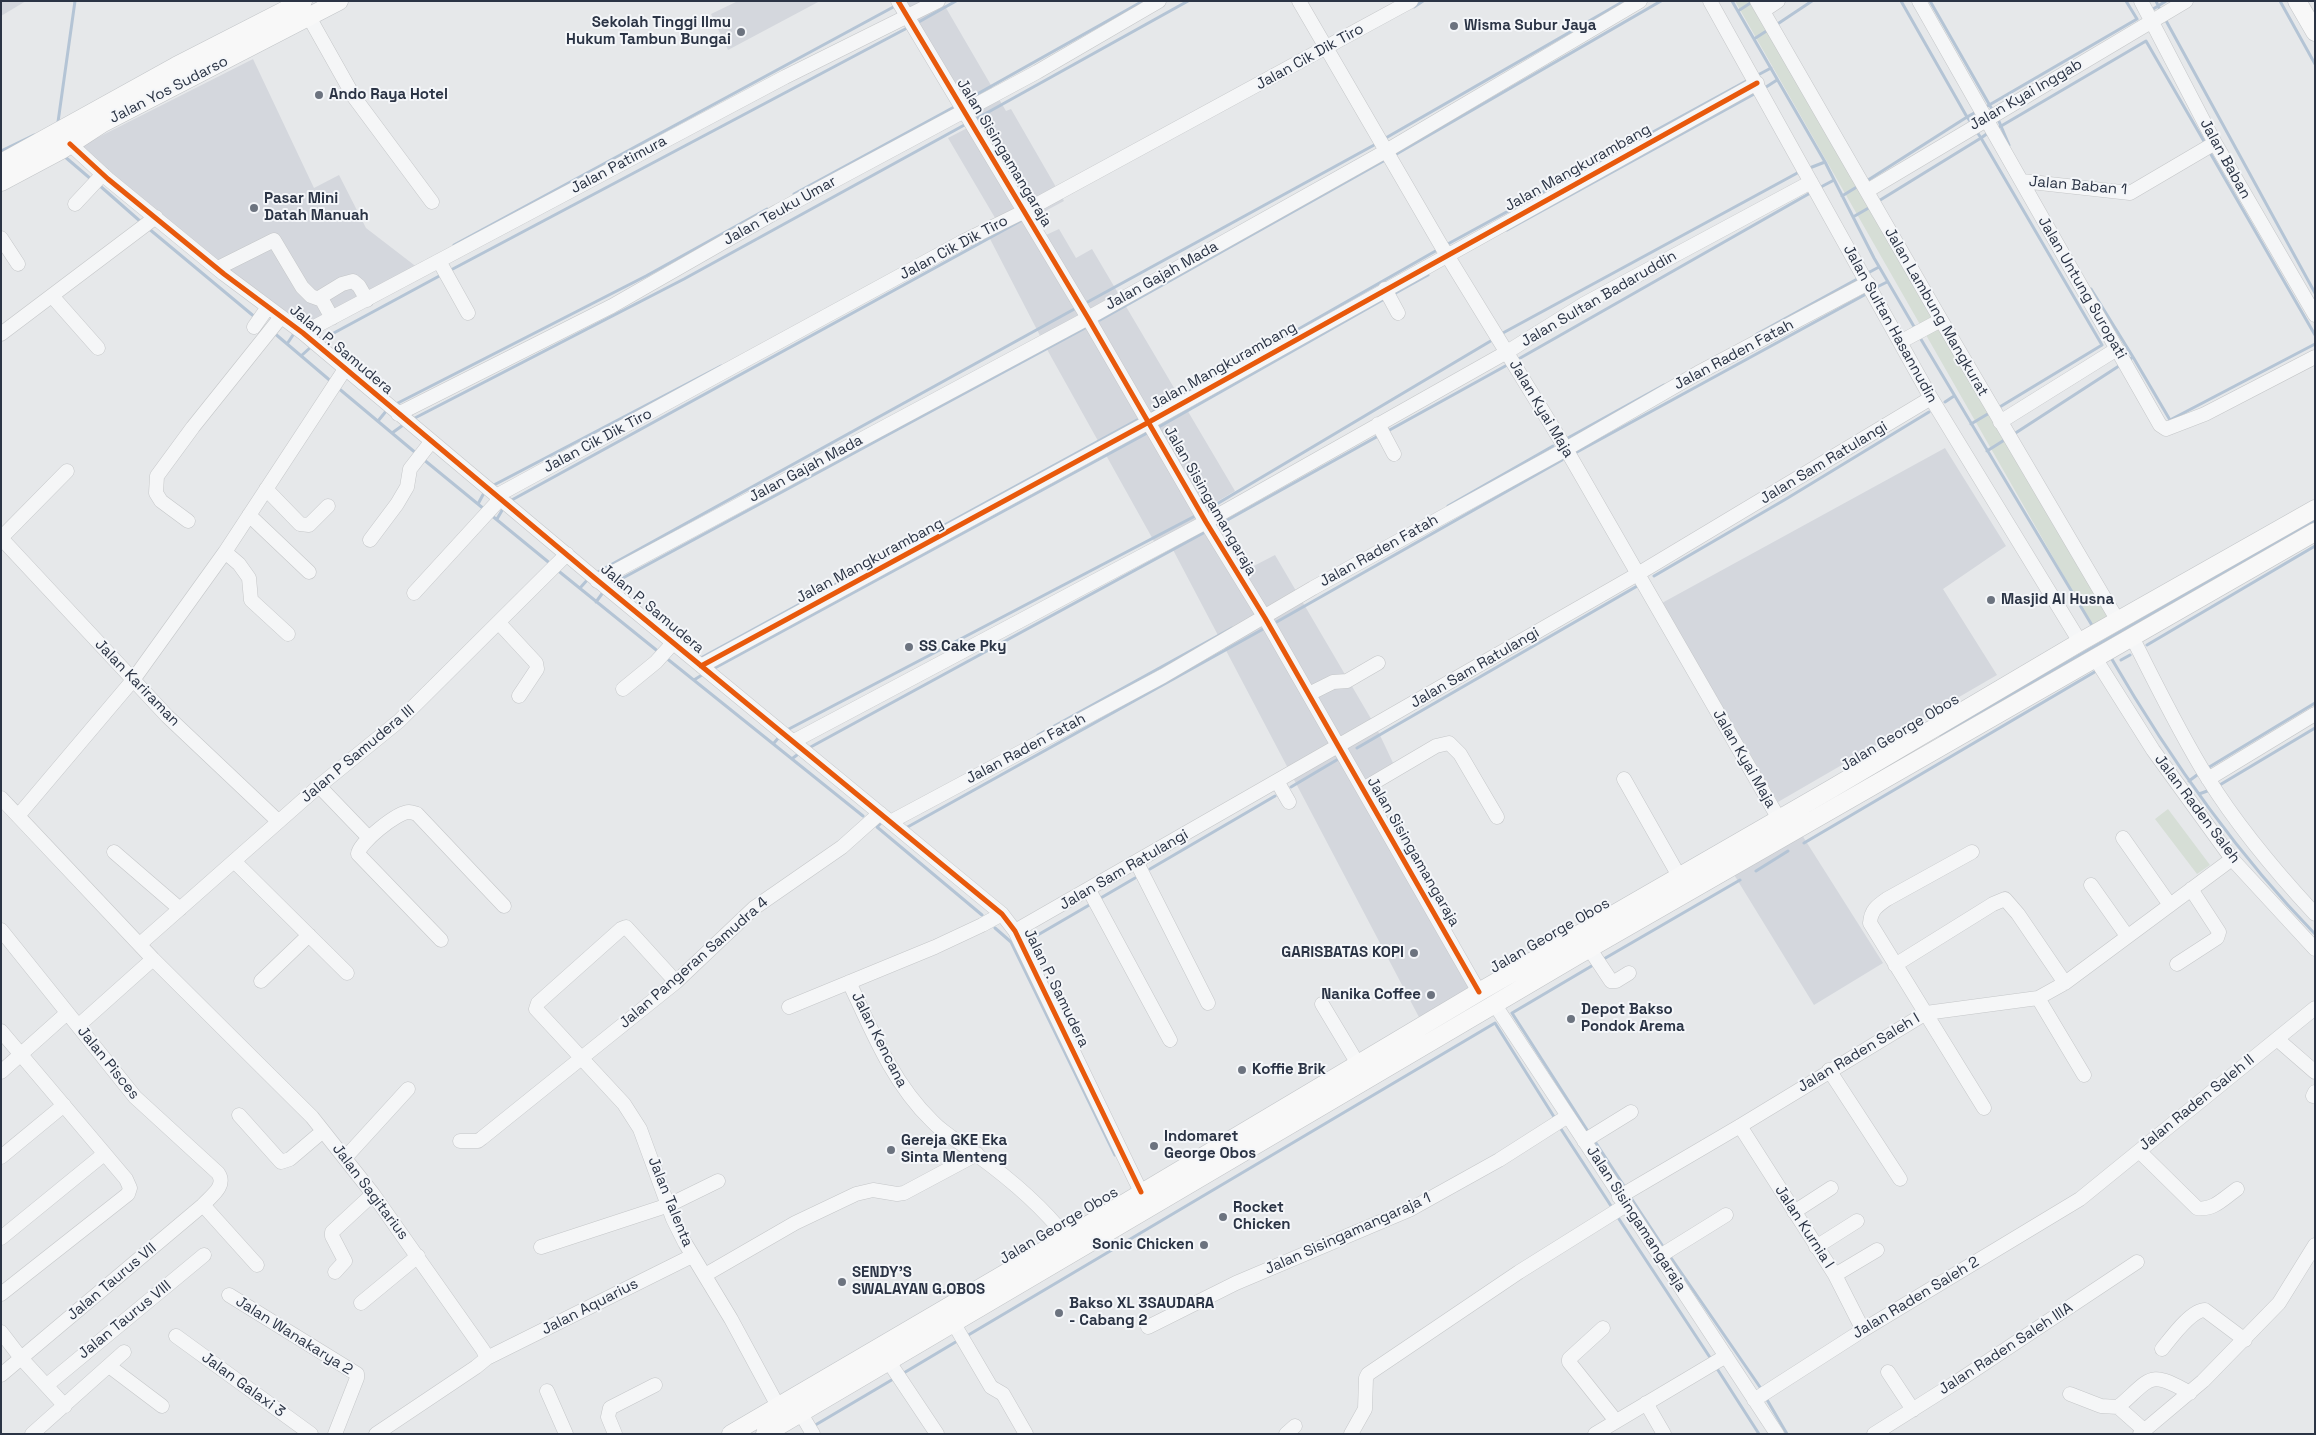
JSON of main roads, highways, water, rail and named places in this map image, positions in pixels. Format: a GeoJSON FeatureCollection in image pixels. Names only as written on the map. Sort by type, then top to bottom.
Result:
{"type":"FeatureCollection","features":[{"type":"Feature","properties":{"kind":"main road","name":"Jalan Yos Sudarso"},"geometry":{"type":"LineString","coordinates":[[1,182],[306,9],[339,1]]}},
{"type":"Feature","properties":{"kind":"main road"},"geometry":{"type":"LineString","coordinates":[[2297,1],[2315,32]]}},
{"type":"Feature","properties":{"kind":"main road"},"geometry":{"type":"LineString","coordinates":[[2311,1],[2315,8]]}},
{"type":"Feature","properties":{"kind":"main road","name":"Jalan Yos Sudarso"},"geometry":{"type":"LineString","coordinates":[[1,163],[176,66],[281,23]]}},
{"type":"Feature","properties":{"kind":"main road","name":"Jalan George Obos"},"geometry":{"type":"LineString","coordinates":[[730,1434],[1141,1192],[1495,1005],[1679,876],[1962,710],[2315,509]]}},
{"type":"Feature","properties":{"kind":"main road"},"geometry":{"type":"LineString","coordinates":[[2230,557],[2242,573],[2315,532]]}},
{"type":"Feature","properties":{"kind":"main road","name":"Jalan George Obos"},"geometry":{"type":"LineString","coordinates":[[765,1434],[954,1324],[1060,1259],[1295,1112],[1358,1064],[1479,992],[1578,948],[1913,763],[1972,727],[2099,665],[2132,637],[2242,573]]}},
{"type":"Feature","properties":{"kind":"main road"},"geometry":{"type":"LineString","coordinates":[[1962,710],[1972,727]]}},
{"type":"Feature","properties":{"kind":"waterway"},"geometry":{"type":"LineString","coordinates":[[58,122],[75,1]]}},
{"type":"Feature","properties":{"kind":"waterway"},"geometry":{"type":"LineString","coordinates":[[917,23],[956,1]]}},
{"type":"Feature","properties":{"kind":"waterway"},"geometry":{"type":"LineString","coordinates":[[963,102],[1143,1]]}},
{"type":"Feature","properties":{"kind":"waterway"},"geometry":{"type":"LineString","coordinates":[[974,120],[1188,1]]}},
{"type":"Feature","properties":{"kind":"waterway"},"geometry":{"type":"LineString","coordinates":[[1414,7],[1423,1]]}},
{"type":"Feature","properties":{"kind":"waterway"},"geometry":{"type":"LineString","coordinates":[[1384,139],[1624,1]]}},
{"type":"Feature","properties":{"kind":"waterway"},"geometry":{"type":"LineString","coordinates":[[1393,156],[1661,1]]}},
{"type":"Feature","properties":{"kind":"waterway"},"geometry":{"type":"LineString","coordinates":[[1732,1],[1825,162],[1874,258],[1916,330]]}},
{"type":"Feature","properties":{"kind":"waterway"},"geometry":{"type":"LineString","coordinates":[[1776,25],[1812,1]]}},
{"type":"Feature","properties":{"kind":"waterway"},"geometry":{"type":"LineString","coordinates":[[1865,182],[1967,117],[1901,1]]}},
{"type":"Feature","properties":{"kind":"waterway"},"geometry":{"type":"LineString","coordinates":[[1930,1],[1993,111]]}},
{"type":"Feature","properties":{"kind":"waterway"},"geometry":{"type":"LineString","coordinates":[[1984,108],[2137,19],[2126,1]]}},
{"type":"Feature","properties":{"kind":"waterway"},"geometry":{"type":"LineString","coordinates":[[2156,1],[2161,12]]}},
{"type":"Feature","properties":{"kind":"waterway"},"geometry":{"type":"LineString","coordinates":[[2150,11],[2166,1]]}},
{"type":"Feature","properties":{"kind":"waterway"},"geometry":{"type":"LineString","coordinates":[[2280,1],[2315,64]]}},
{"type":"Feature","properties":{"kind":"waterway"},"geometry":{"type":"LineString","coordinates":[[1738,11],[1752,2]]}},
{"type":"Feature","properties":{"kind":"waterway"},"geometry":{"type":"LineString","coordinates":[[454,245],[897,5]]}},
{"type":"Feature","properties":{"kind":"waterway"},"geometry":{"type":"LineString","coordinates":[[2164,17],[2315,293]]}},
{"type":"Feature","properties":{"kind":"waterway"},"geometry":{"type":"LineString","coordinates":[[449,271],[909,27]]}},
{"type":"Feature","properties":{"kind":"waterway"},"geometry":{"type":"LineString","coordinates":[[1754,39],[1768,30]]}},
{"type":"Feature","properties":{"kind":"waterway"},"geometry":{"type":"LineString","coordinates":[[1996,129],[2146,41],[2205,143]]}},
{"type":"Feature","properties":{"kind":"waterway"},"geometry":{"type":"LineString","coordinates":[[1756,76],[1771,68]]}},
{"type":"Feature","properties":{"kind":"waterway"},"geometry":{"type":"LineString","coordinates":[[1446,245],[1750,79]]}},
{"type":"Feature","properties":{"kind":"waterway"},"geometry":{"type":"LineString","coordinates":[[1763,89],[1777,80]]}},
{"type":"Feature","properties":{"kind":"waterway"},"geometry":{"type":"LineString","coordinates":[[1507,230],[1756,93]]}},
{"type":"Feature","properties":{"kind":"waterway"},"geometry":{"type":"LineString","coordinates":[[794,194],[956,106]]}},
{"type":"Feature","properties":{"kind":"waterway"},"geometry":{"type":"LineString","coordinates":[[1972,124],[1967,117],[1976,112]]}},
{"type":"Feature","properties":{"kind":"waterway"},"geometry":{"type":"LineString","coordinates":[[1998,119],[2009,145]]}},
{"type":"Feature","properties":{"kind":"waterway"},"geometry":{"type":"LineString","coordinates":[[411,420],[684,279],[968,123]]}},
{"type":"Feature","properties":{"kind":"waterway"},"geometry":{"type":"LineString","coordinates":[[1975,129],[1981,138],[1988,133]]}},
{"type":"Feature","properties":{"kind":"waterway"},"geometry":{"type":"LineString","coordinates":[[1,151],[34,135]]}},
{"type":"Feature","properties":{"kind":"waterway"},"geometry":{"type":"LineString","coordinates":[[1877,202],[1981,138],[2102,345],[1998,408]]}},
{"type":"Feature","properties":{"kind":"waterway"},"geometry":{"type":"LineString","coordinates":[[1084,304],[1376,144]]}},
{"type":"Feature","properties":{"kind":"waterway"},"geometry":{"type":"LineString","coordinates":[[2209,151],[2315,335]]}},
{"type":"Feature","properties":{"kind":"waterway"},"geometry":{"type":"LineString","coordinates":[[64,156],[92,180]]}},
{"type":"Feature","properties":{"kind":"waterway"},"geometry":{"type":"LineString","coordinates":[[1100,320],[1387,159]]}},
{"type":"Feature","properties":{"kind":"waterway"},"geometry":{"type":"LineString","coordinates":[[1807,169],[1825,162]]}},
{"type":"Feature","properties":{"kind":"waterway"},"geometry":{"type":"LineString","coordinates":[[1501,334],[1801,171]]}},
{"type":"Feature","properties":{"kind":"waterway"},"geometry":{"type":"LineString","coordinates":[[1819,188],[1834,180]]}},
{"type":"Feature","properties":{"kind":"waterway"},"geometry":{"type":"LineString","coordinates":[[99,185],[141,222]]}},
{"type":"Feature","properties":{"kind":"waterway"},"geometry":{"type":"LineString","coordinates":[[1842,196],[1860,185]]}},
{"type":"Feature","properties":{"kind":"waterway"},"geometry":{"type":"LineString","coordinates":[[1515,361],[1812,192]]}},
{"type":"Feature","properties":{"kind":"waterway"},"geometry":{"type":"LineString","coordinates":[[1853,217],[1872,206]]}},
{"type":"Feature","properties":{"kind":"waterway"},"geometry":{"type":"LineString","coordinates":[[394,405],[646,276],[767,209]]}},
{"type":"Feature","properties":{"kind":"waterway"},"geometry":{"type":"LineString","coordinates":[[510,501],[1024,219]]}},
{"type":"Feature","properties":{"kind":"waterway"},"geometry":{"type":"LineString","coordinates":[[148,228],[256,318]]}},
{"type":"Feature","properties":{"kind":"waterway"},"geometry":{"type":"LineString","coordinates":[[1153,412],[1439,249]]}},
{"type":"Feature","properties":{"kind":"waterway"},"geometry":{"type":"LineString","coordinates":[[1866,274],[1879,267]]}},
{"type":"Feature","properties":{"kind":"waterway"},"geometry":{"type":"LineString","coordinates":[[319,341],[443,274]]}},
{"type":"Feature","properties":{"kind":"waterway"},"geometry":{"type":"LineString","coordinates":[[1392,295],[1428,275]]}},
{"type":"Feature","properties":{"kind":"waterway"},"geometry":{"type":"LineString","coordinates":[[1757,334],[1859,278]]}},
{"type":"Feature","properties":{"kind":"waterway"},"geometry":{"type":"LineString","coordinates":[[1875,288],[1887,282]]}},
{"type":"Feature","properties":{"kind":"waterway"},"geometry":{"type":"LineString","coordinates":[[2091,289],[2133,357]]}},
{"type":"Feature","properties":{"kind":"waterway"},"geometry":{"type":"LineString","coordinates":[[1577,452],[1868,293]]}},
{"type":"Feature","properties":{"kind":"waterway"},"geometry":{"type":"LineString","coordinates":[[1157,428],[1386,298]]}},
{"type":"Feature","properties":{"kind":"waterway"},"geometry":{"type":"LineString","coordinates":[[596,573],[1078,307]]}},
{"type":"Feature","properties":{"kind":"waterway"},"geometry":{"type":"LineString","coordinates":[[610,585],[1085,328]]}},
{"type":"Feature","properties":{"kind":"waterway"},"geometry":{"type":"LineString","coordinates":[[273,332],[333,383]]}},
{"type":"Feature","properties":{"kind":"waterway"},"geometry":{"type":"LineString","coordinates":[[287,344],[295,332]]}},
{"type":"Feature","properties":{"kind":"waterway"},"geometry":{"type":"LineString","coordinates":[[1919,336],[2093,627]]}},
{"type":"Feature","properties":{"kind":"waterway"},"geometry":{"type":"LineString","coordinates":[[1205,511],[1494,339]]}},
{"type":"Feature","properties":{"kind":"waterway"},"geometry":{"type":"LineString","coordinates":[[2127,361],[2133,357],[2170,420],[2315,344]]}},
{"type":"Feature","properties":{"kind":"waterway"},"geometry":{"type":"LineString","coordinates":[[301,356],[312,346]]}},
{"type":"Feature","properties":{"kind":"waterway"},"geometry":{"type":"LineString","coordinates":[[1386,432],[1509,364]]}},
{"type":"Feature","properties":{"kind":"waterway"},"geometry":{"type":"LineString","coordinates":[[2014,434],[2122,364]]}},
{"type":"Feature","properties":{"kind":"waterway"},"geometry":{"type":"LineString","coordinates":[[492,486],[721,366]]}},
{"type":"Feature","properties":{"kind":"waterway"},"geometry":{"type":"LineString","coordinates":[[1566,439],[1664,385]]}},
{"type":"Feature","properties":{"kind":"waterway"},"geometry":{"type":"LineString","coordinates":[[337,387],[417,454]]}},
{"type":"Feature","properties":{"kind":"waterway"},"geometry":{"type":"LineString","coordinates":[[1945,402],[1954,396]]}},
{"type":"Feature","properties":{"kind":"waterway"},"geometry":{"type":"LineString","coordinates":[[378,421],[387,410]]}},
{"type":"Feature","properties":{"kind":"waterway"},"geometry":{"type":"LineString","coordinates":[[1654,576],[1929,412]]}},
{"type":"Feature","properties":{"kind":"waterway"},"geometry":{"type":"LineString","coordinates":[[1971,424],[1991,412]]}},
{"type":"Feature","properties":{"kind":"waterway"},"geometry":{"type":"LineString","coordinates":[[699,659],[1137,420]]}},
{"type":"Feature","properties":{"kind":"waterway"},"geometry":{"type":"LineString","coordinates":[[392,433],[406,423]]}},
{"type":"Feature","properties":{"kind":"waterway"},"geometry":{"type":"LineString","coordinates":[[713,669],[1149,432]]}},
{"type":"Feature","properties":{"kind":"waterway"},"geometry":{"type":"LineString","coordinates":[[1213,528],[1380,435]]}},
{"type":"Feature","properties":{"kind":"waterway"},"geometry":{"type":"LineString","coordinates":[[1987,451],[2006,439]]}},
{"type":"Feature","properties":{"kind":"waterway"},"geometry":{"type":"LineString","coordinates":[[1448,506],[1553,446]]}},
{"type":"Feature","properties":{"kind":"waterway"},"geometry":{"type":"LineString","coordinates":[[423,459],[484,509]]}},
{"type":"Feature","properties":{"kind":"waterway"},"geometry":{"type":"LineString","coordinates":[[1273,624],[1562,460]]}},
{"type":"Feature","properties":{"kind":"waterway"},"geometry":{"type":"LineString","coordinates":[[478,504],[485,491]]}},
{"type":"Feature","properties":{"kind":"waterway"},"geometry":{"type":"LineString","coordinates":[[497,519],[504,507]]}},
{"type":"Feature","properties":{"kind":"waterway"},"geometry":{"type":"LineString","coordinates":[[491,515],[552,565]]}},
{"type":"Feature","properties":{"kind":"waterway"},"geometry":{"type":"LineString","coordinates":[[787,730],[1197,515]]}},
{"type":"Feature","properties":{"kind":"waterway"},"geometry":{"type":"LineString","coordinates":[[1940,735],[2315,520]]}},
{"type":"Feature","properties":{"kind":"waterway"},"geometry":{"type":"LineString","coordinates":[[807,749],[1207,531]]}},
{"type":"Feature","properties":{"kind":"waterway"},"geometry":{"type":"LineString","coordinates":[[2147,645],[2315,546]]}},
{"type":"Feature","properties":{"kind":"waterway"},"geometry":{"type":"LineString","coordinates":[[556,569],[660,653]]}},
{"type":"Feature","properties":{"kind":"waterway"},"geometry":{"type":"LineString","coordinates":[[580,588],[589,578]]}},
{"type":"Feature","properties":{"kind":"waterway"},"geometry":{"type":"LineString","coordinates":[[1357,748],[1639,585]]}},
{"type":"Feature","properties":{"kind":"waterway"},"geometry":{"type":"LineString","coordinates":[[596,602],[604,591]]}},
{"type":"Feature","properties":{"kind":"waterway"},"geometry":{"type":"LineString","coordinates":[[1038,735],[1232,628]]}},
{"type":"Feature","properties":{"kind":"waterway"},"geometry":{"type":"LineString","coordinates":[[904,829],[1265,628]]}},
{"type":"Feature","properties":{"kind":"waterway"},"geometry":{"type":"LineString","coordinates":[[2121,660],[2130,655]]}},
{"type":"Feature","properties":{"kind":"waterway"},"geometry":{"type":"LineString","coordinates":[[2110,656],[2155,730],[2204,801],[2257,870],[2315,934]]}},
{"type":"Feature","properties":{"kind":"waterway"},"geometry":{"type":"LineString","coordinates":[[665,657],[863,816]]}},
{"type":"Feature","properties":{"kind":"waterway"},"geometry":{"type":"LineString","coordinates":[[1804,843],[2098,670]]}},
{"type":"Feature","properties":{"kind":"waterway"},"geometry":{"type":"LineString","coordinates":[[694,680],[705,673]]}},
{"type":"Feature","properties":{"kind":"waterway"},"geometry":{"type":"LineString","coordinates":[[2206,769],[2315,703]]}},
{"type":"Feature","properties":{"kind":"waterway"},"geometry":{"type":"LineString","coordinates":[[2218,786],[2315,728]]}},
{"type":"Feature","properties":{"kind":"waterway"},"geometry":{"type":"LineString","coordinates":[[774,743],[780,736]]}},
{"type":"Feature","properties":{"kind":"waterway"},"geometry":{"type":"LineString","coordinates":[[793,758],[801,752]]}},
{"type":"Feature","properties":{"kind":"waterway"},"geometry":{"type":"LineString","coordinates":[[1291,787],[1340,758]]}},
{"type":"Feature","properties":{"kind":"waterway"},"geometry":{"type":"LineString","coordinates":[[2189,781],[2201,772]]}},
{"type":"Feature","properties":{"kind":"waterway"},"geometry":{"type":"LineString","coordinates":[[2199,794],[2210,790]]}},
{"type":"Feature","properties":{"kind":"waterway"},"geometry":{"type":"LineString","coordinates":[[1150,869],[1275,796]]}},
{"type":"Feature","properties":{"kind":"waterway"},"geometry":{"type":"LineString","coordinates":[[884,820],[877,827],[982,915]]}},
{"type":"Feature","properties":{"kind":"waterway"},"geometry":{"type":"LineString","coordinates":[[1756,871],[1788,851]]}},
{"type":"Feature","properties":{"kind":"waterway"},"geometry":{"type":"LineString","coordinates":[[1099,899],[1135,878]]}},
{"type":"Feature","properties":{"kind":"waterway"},"geometry":{"type":"LineString","coordinates":[[1602,960],[1740,880]]}},
{"type":"Feature","properties":{"kind":"waterway"},"geometry":{"type":"LineString","coordinates":[[1665,895],[1688,882]]}},
{"type":"Feature","properties":{"kind":"waterway"},"geometry":{"type":"LineString","coordinates":[[1028,938],[1036,936],[1091,904]]}},
{"type":"Feature","properties":{"kind":"waterway"},"geometry":{"type":"LineString","coordinates":[[995,928],[1011,942],[1115,1155]]}},
{"type":"Feature","properties":{"kind":"waterway"},"geometry":{"type":"LineString","coordinates":[[1589,1133],[1512,1013],[1595,964]]}},
{"type":"Feature","properties":{"kind":"waterway"},"geometry":{"type":"LineString","coordinates":[[965,1337],[1495,1023],[1556,1120]]}},
{"type":"Feature","properties":{"kind":"waterway"},"geometry":{"type":"LineString","coordinates":[[1559,1126],[1613,1209]]}},
{"type":"Feature","properties":{"kind":"waterway"},"geometry":{"type":"LineString","coordinates":[[1594,1140],[1626,1189]]}},
{"type":"Feature","properties":{"kind":"waterway"},"geometry":{"type":"LineString","coordinates":[[1629,1195],[1664,1248]]}},
{"type":"Feature","properties":{"kind":"waterway"},"geometry":{"type":"LineString","coordinates":[[1617,1216],[1711,1359]]}},
{"type":"Feature","properties":{"kind":"waterway"},"geometry":{"type":"LineString","coordinates":[[1669,1255],[1762,1390]]}},
{"type":"Feature","properties":{"kind":"waterway"},"geometry":{"type":"LineString","coordinates":[[902,1374],[959,1340]]}},
{"type":"Feature","properties":{"kind":"waterway"},"geometry":{"type":"LineString","coordinates":[[1716,1367],[1759,1434]]}},
{"type":"Feature","properties":{"kind":"waterway"},"geometry":{"type":"LineString","coordinates":[[812,1427],[895,1378]]}},
{"type":"Feature","properties":{"kind":"waterway"},"geometry":{"type":"LineString","coordinates":[[1766,1398],[1787,1434]]}},
{"type":"Feature","properties":{"kind":"place","name":"Wisma Subur Jaya"},"geometry":{"type":"Point","coordinates":[1454,26]}},
{"type":"Feature","properties":{"kind":"place","name":"Sekolah Tinggi Ilmu Hukum Tambun Bungai"},"geometry":{"type":"Point","coordinates":[741,32]}},
{"type":"Feature","properties":{"kind":"place","name":"Ando Raya Hotel"},"geometry":{"type":"Point","coordinates":[319,95]}},
{"type":"Feature","properties":{"kind":"place","name":"Pasar Mini Datah Manuah"},"geometry":{"type":"Point","coordinates":[254,208]}},
{"type":"Feature","properties":{"kind":"place","name":"Masjid Al Husna"},"geometry":{"type":"Point","coordinates":[1991,600]}},
{"type":"Feature","properties":{"kind":"place","name":"SS Cake Pky"},"geometry":{"type":"Point","coordinates":[909,647]}},
{"type":"Feature","properties":{"kind":"place","name":"GARISBATAS KOPI"},"geometry":{"type":"Point","coordinates":[1414,953]}},
{"type":"Feature","properties":{"kind":"place","name":"Nanika Coffee"},"geometry":{"type":"Point","coordinates":[1431,995]}},
{"type":"Feature","properties":{"kind":"place","name":"Depot Bakso Pondok Arema"},"geometry":{"type":"Point","coordinates":[1571,1019]}},
{"type":"Feature","properties":{"kind":"place","name":"Koffie Brik"},"geometry":{"type":"Point","coordinates":[1242,1070]}},
{"type":"Feature","properties":{"kind":"place","name":"Indomaret George Obos"},"geometry":{"type":"Point","coordinates":[1154,1146]}},
{"type":"Feature","properties":{"kind":"place","name":"Gereja GKE Eka Sinta Menteng"},"geometry":{"type":"Point","coordinates":[891,1150]}},
{"type":"Feature","properties":{"kind":"place","name":"Rocket Chicken"},"geometry":{"type":"Point","coordinates":[1223,1217]}},
{"type":"Feature","properties":{"kind":"place","name":"Sonic Chicken"},"geometry":{"type":"Point","coordinates":[1204,1245]}},
{"type":"Feature","properties":{"kind":"place","name":"SENDY'S SWALAYAN G.OBOS"},"geometry":{"type":"Point","coordinates":[842,1282]}},
{"type":"Feature","properties":{"kind":"place","name":"Bakso XL 3SAUDARA - Cabang 2"},"geometry":{"type":"Point","coordinates":[1059,1313]}}]}
